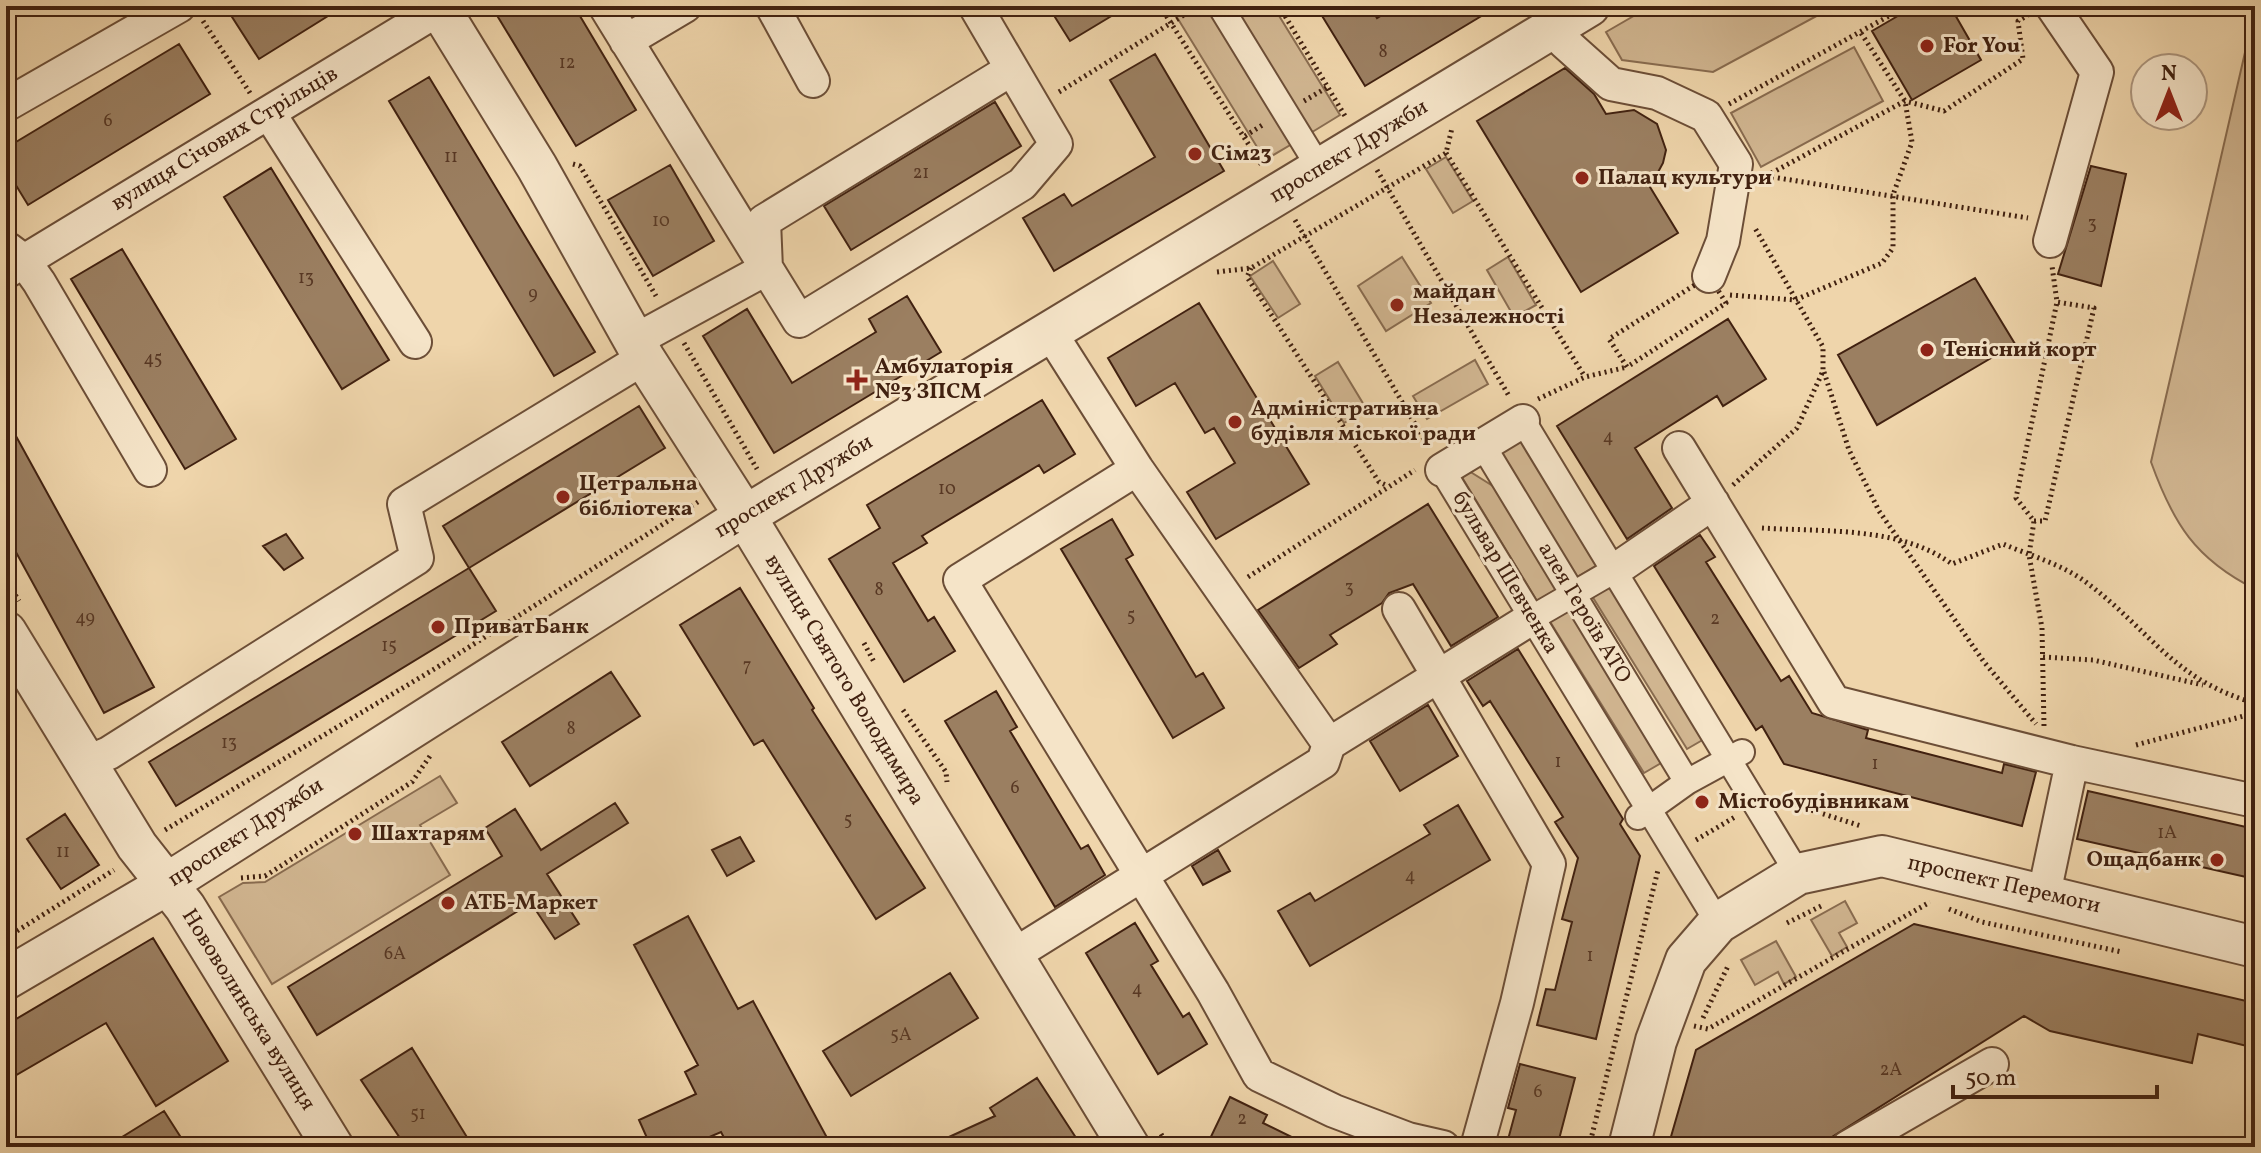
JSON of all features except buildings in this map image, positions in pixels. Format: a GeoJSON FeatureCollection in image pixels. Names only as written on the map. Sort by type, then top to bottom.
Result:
{"type":"FeatureCollection","features":[{"type":"Feature","properties":{"kind":"street"},"geometry":{"type":"LineString","coordinates":[[605,6],[799,321],[1022,184],[1056,144],[975,6]]}},
{"type":"Feature","properties":{"kind":"street"},"geometry":{"type":"LineString","coordinates":[[626,41],[685,6]]}},
{"type":"Feature","properties":{"kind":"street"},"geometry":{"type":"LineString","coordinates":[[772,6],[813,81]]}},
{"type":"Feature","properties":{"kind":"street"},"geometry":{"type":"LineString","coordinates":[[1220,6],[1320,169]]}},
{"type":"Feature","properties":{"kind":"street","name":"проспект Дружби"},"geometry":{"type":"LineString","coordinates":[[6,979],[167,883],[743,491],[1050,332],[1589,6]]}},
{"type":"Feature","properties":{"kind":"street","name":"вулиця Січових Стрільців"},"geometry":{"type":"LineString","coordinates":[[12,260],[261,105],[440,7]]}},
{"type":"Feature","properties":{"kind":"street","name":"вулиця Святого Володимира"},"geometry":{"type":"LineString","coordinates":[[440,7],[522,141],[639,350],[743,491],[1012,956],[1129,1147]]}},
{"type":"Feature","properties":{"kind":"street"},"geometry":{"type":"LineString","coordinates":[[6,105],[188,8]]}},
{"type":"Feature","properties":{"kind":"street"},"geometry":{"type":"LineString","coordinates":[[2041,10],[2097,72],[2051,231]]}},
{"type":"Feature","properties":{"kind":"street"},"geometry":{"type":"LineString","coordinates":[[1554,27],[1564,42],[1611,84],[1657,93],[1706,116],[1734,175],[1714,285]]}},
{"type":"Feature","properties":{"kind":"street"},"geometry":{"type":"LineString","coordinates":[[766,269],[764,221],[1012,69]]}},
{"type":"Feature","properties":{"kind":"street"},"geometry":{"type":"LineString","coordinates":[[261,105],[415,342]]}},
{"type":"Feature","properties":{"kind":"street"},"geometry":{"type":"LineString","coordinates":[[12,260],[150,470]]}},
{"type":"Feature","properties":{"kind":"street"},"geometry":{"type":"LineString","coordinates":[[85,763],[109,753],[417,558],[404,504],[766,269]]}},
{"type":"Feature","properties":{"kind":"street"},"geometry":{"type":"LineString","coordinates":[[1050,332],[1137,469],[1329,744]]}},
{"type":"Feature","properties":{"kind":"street"},"geometry":{"type":"LineString","coordinates":[[1523,421],[1615,570],[1737,754],[1758,804],[1798,874]]}},
{"type":"Feature","properties":{"kind":"street","name":"бульвар Шевченка"},"geometry":{"type":"LineString","coordinates":[[1523,421],[1442,470],[1532,618],[1642,814],[1674,853],[1718,923]]}},
{"type":"Feature","properties":{"kind":"street","name":"алея Героїв АТО"},"geometry":{"type":"LineString","coordinates":[[1482,444],[1687,782]]}},
{"type":"Feature","properties":{"kind":"street"},"geometry":{"type":"LineString","coordinates":[[1679,448],[1834,702],[2072,762],[2255,801]]}},
{"type":"Feature","properties":{"kind":"street"},"geometry":{"type":"LineString","coordinates":[[1137,469],[960,580],[1142,876],[1259,1075],[1334,1111],[1408,1139],[1443,1147]]}},
{"type":"Feature","properties":{"kind":"street"},"geometry":{"type":"LineString","coordinates":[[1012,956],[1323,762],[1329,744],[1615,570],[1713,503]]}},
{"type":"Feature","properties":{"kind":"street"},"geometry":{"type":"LineString","coordinates":[[1399,609],[1549,864],[1517,1003],[1477,1147]]}},
{"type":"Feature","properties":{"kind":"street","name":"Нововолинська вулиця"},"geometry":{"type":"LineString","coordinates":[[6,632],[137,846],[167,883],[333,1147]]}},
{"type":"Feature","properties":{"kind":"street"},"geometry":{"type":"LineString","coordinates":[[1642,814],[1687,782],[1737,754]]}},
{"type":"Feature","properties":{"kind":"street"},"geometry":{"type":"LineString","coordinates":[[2044,894],[2072,762]]}},
{"type":"Feature","properties":{"kind":"street","name":"проспект Перемоги"},"geometry":{"type":"LineString","coordinates":[[1629,1147],[1656,1041],[1686,960],[1718,923],[1767,913],[1798,874],[1882,856],[2255,947]]}},
{"type":"Feature","properties":{"kind":"street"},"geometry":{"type":"LineString","coordinates":[[1848,1147],[1992,1064]]}},
{"type":"Feature","properties":{"kind":"path"},"geometry":{"type":"LineString","coordinates":[[1160,6],[1280,193],[1442,470]]}},
{"type":"Feature","properties":{"kind":"path"},"geometry":{"type":"LineString","coordinates":[[1034,107],[1199,6]]}},
{"type":"Feature","properties":{"kind":"path"},"geometry":{"type":"LineString","coordinates":[[1279,6],[1523,421]]}},
{"type":"Feature","properties":{"kind":"path"},"geometry":{"type":"LineString","coordinates":[[1706,116],[1907,6]]}},
{"type":"Feature","properties":{"kind":"path"},"geometry":{"type":"LineString","coordinates":[[188,8],[261,105]]}},
{"type":"Feature","properties":{"kind":"path"},"geometry":{"type":"LineString","coordinates":[[1766,176],[1905,101],[1944,111],[2023,59],[2018,21],[2041,10]]}},
{"type":"Feature","properties":{"kind":"path"},"geometry":{"type":"LineString","coordinates":[[1714,285],[1726,303],[1627,367],[1609,339],[1714,285],[1795,300],[1882,263],[1893,248],[1893,195],[1912,142],[1905,101],[1861,33]]}},
{"type":"Feature","properties":{"kind":"path"},"geometry":{"type":"LineString","coordinates":[[1446,153],[1585,377]]}},
{"type":"Feature","properties":{"kind":"path"},"geometry":{"type":"LineString","coordinates":[[1734,175],[1766,176],[1893,195],[2051,231],[2057,302],[2016,498],[2034,521],[2029,555],[2042,628],[2044,734],[1984,662],[1879,511],[1849,450],[1823,371],[1823,347],[1795,300],[1734,175]]}},
{"type":"Feature","properties":{"kind":"path"},"geometry":{"type":"LineString","coordinates":[[1251,268],[1247,277],[1379,482],[1389,487]]}},
{"type":"Feature","properties":{"kind":"path"},"geometry":{"type":"LineString","coordinates":[[2034,521],[2045,521],[2094,308],[2057,302]]}},
{"type":"Feature","properties":{"kind":"path"},"geometry":{"type":"LineString","coordinates":[[1823,371],[1797,428],[1713,503],[1760,528],[1879,535],[1937,554],[1952,564],[2003,544],[2086,581],[2204,686]]}},
{"type":"Feature","properties":{"kind":"path"},"geometry":{"type":"LineString","coordinates":[[6,937],[125,863],[137,846],[436,668],[743,491]]}},
{"type":"Feature","properties":{"kind":"path"},"geometry":{"type":"LineString","coordinates":[[2043,657],[2093,660],[2204,686],[2255,703]]}},
{"type":"Feature","properties":{"kind":"path"},"geometry":{"type":"LineString","coordinates":[[2131,747],[2255,713]]}},
{"type":"Feature","properties":{"kind":"path"},"geometry":{"type":"LineString","coordinates":[[1589,1147],[1660,861],[1758,804]]}},
{"type":"Feature","properties":{"kind":"path"},"geometry":{"type":"LineString","coordinates":[[1917,899],[1982,922],[2138,955]]}},
{"type":"Feature","properties":{"kind":"path"},"geometry":{"type":"LineString","coordinates":[[1698,1027],[1708,1029],[1930,902]]}},
{"type":"Feature","properties":{"kind":"path"},"geometry":{"type":"LineString","coordinates":[[1767,913],[1828,903]]}},
{"type":"Feature","properties":{"kind":"path"},"geometry":{"type":"LineString","coordinates":[[1691,1032],[1698,1027],[1730,962]]}},
{"type":"Feature","properties":{"kind":"shaded area"},"geometry":{"type":"Polygon","coordinates":[[[1170,6],[1213,6],[1297,141],[1265,160],[1170,6]]]}},
{"type":"Feature","properties":{"kind":"shaded area"},"geometry":{"type":"Polygon","coordinates":[[[1229,6],[1273,6],[1340,115],[1309,134],[1229,6]]]}},
{"type":"Feature","properties":{"kind":"shaded area"},"geometry":{"type":"Polygon","coordinates":[[[1651,6],[1835,6],[1713,72],[1622,60],[1606,32],[1651,6]]]}},
{"type":"Feature","properties":{"kind":"shaded area"},"geometry":{"type":"Polygon","coordinates":[[[2255,29],[2255,589],[2217,565],[2189,537],[2168,503],[2151,462],[2249,35],[2255,29]]]}},
{"type":"Feature","properties":{"kind":"shaded area"},"geometry":{"type":"Polygon","coordinates":[[[1854,47],[1883,101],[1761,167],[1731,113],[1854,47]]]}},
{"type":"Feature","properties":{"kind":"shaded area"},"geometry":{"type":"Polygon","coordinates":[[[1446,157],[1473,201],[1453,213],[1426,169],[1446,157]]]}},
{"type":"Feature","properties":{"kind":"shaded area"},"geometry":{"type":"Polygon","coordinates":[[[1402,257],[1431,303],[1386,331],[1358,286],[1402,257]]]}},
{"type":"Feature","properties":{"kind":"shaded area"},"geometry":{"type":"Polygon","coordinates":[[[1508,257],[1536,305],[1514,317],[1487,270],[1508,257]]]}},
{"type":"Feature","properties":{"kind":"shaded area"},"geometry":{"type":"Polygon","coordinates":[[[1273,261],[1300,304],[1278,318],[1250,276],[1273,261]]]}},
{"type":"Feature","properties":{"kind":"shaded area"},"geometry":{"type":"Polygon","coordinates":[[[1475,360],[1488,384],[1427,419],[1413,396],[1475,360]]]}},
{"type":"Feature","properties":{"kind":"shaded area"},"geometry":{"type":"Polygon","coordinates":[[[1338,362],[1367,410],[1344,423],[1315,376],[1338,362]]]}},
{"type":"Feature","properties":{"kind":"shaded area"},"geometry":{"type":"Polygon","coordinates":[[[1517,433],[1597,565],[1577,577],[1497,446],[1517,433]]]}},
{"type":"Feature","properties":{"kind":"shaded area"},"geometry":{"type":"Polygon","coordinates":[[[1461,466],[1496,488],[1557,589],[1537,601],[1457,469],[1461,466]]]}},
{"type":"Feature","properties":{"kind":"shaded area"},"geometry":{"type":"Polygon","coordinates":[[[1611,584],[1706,738],[1687,749],[1592,596],[1611,584]]]}},
{"type":"Feature","properties":{"kind":"shaded area"},"geometry":{"type":"Polygon","coordinates":[[[1569,608],[1663,762],[1644,773],[1549,620],[1569,608]]]}},
{"type":"Feature","properties":{"kind":"shaded area"},"geometry":{"type":"Polygon","coordinates":[[[440,776],[457,803],[420,825],[450,875],[272,984],[219,897],[243,883],[265,882],[440,776]]]}},
{"type":"Feature","properties":{"kind":"shaded area"},"geometry":{"type":"Polygon","coordinates":[[[1845,901],[1857,923],[1839,933],[1847,947],[1832,956],[1811,920],[1845,901]]]}},
{"type":"Feature","properties":{"kind":"shaded area"},"geometry":{"type":"Polygon","coordinates":[[[1776,941],[1796,977],[1784,984],[1778,972],[1755,985],[1741,960],[1776,941]]]}},
{"type":"Feature","properties":{"kind":"place","name":"For You"},"geometry":{"type":"Point","coordinates":[1927,46]}},
{"type":"Feature","properties":{"kind":"place","name":"Сім23"},"geometry":{"type":"Point","coordinates":[1195,154]}},
{"type":"Feature","properties":{"kind":"place","name":"Палац культури"},"geometry":{"type":"Point","coordinates":[1582,178]}},
{"type":"Feature","properties":{"kind":"place","name":"майдан Незалежності"},"geometry":{"type":"Point","coordinates":[1397,305]}},
{"type":"Feature","properties":{"kind":"place","name":"Тенісний корт"},"geometry":{"type":"Point","coordinates":[1927,350]}},
{"type":"Feature","properties":{"kind":"place","name":"Амбулаторія №3 ЗПСМ"},"geometry":{"type":"Point","coordinates":[857,380]}},
{"type":"Feature","properties":{"kind":"place","name":"Адміністративна будівля міської ради"},"geometry":{"type":"Point","coordinates":[1235,422]}},
{"type":"Feature","properties":{"kind":"place","name":"Цетральна бібліотека"},"geometry":{"type":"Point","coordinates":[563,497]}},
{"type":"Feature","properties":{"kind":"place","name":"ПриватБанк"},"geometry":{"type":"Point","coordinates":[438,627]}},
{"type":"Feature","properties":{"kind":"place","name":"Містобудівникам"},"geometry":{"type":"Point","coordinates":[1702,802]}},
{"type":"Feature","properties":{"kind":"place","name":"Шахтарям"},"geometry":{"type":"Point","coordinates":[355,834]}},
{"type":"Feature","properties":{"kind":"place","name":"Ощадбанк"},"geometry":{"type":"Point","coordinates":[2217,860]}},
{"type":"Feature","properties":{"kind":"place","name":"АТБ-Маркет"},"geometry":{"type":"Point","coordinates":[448,903]}}]}
